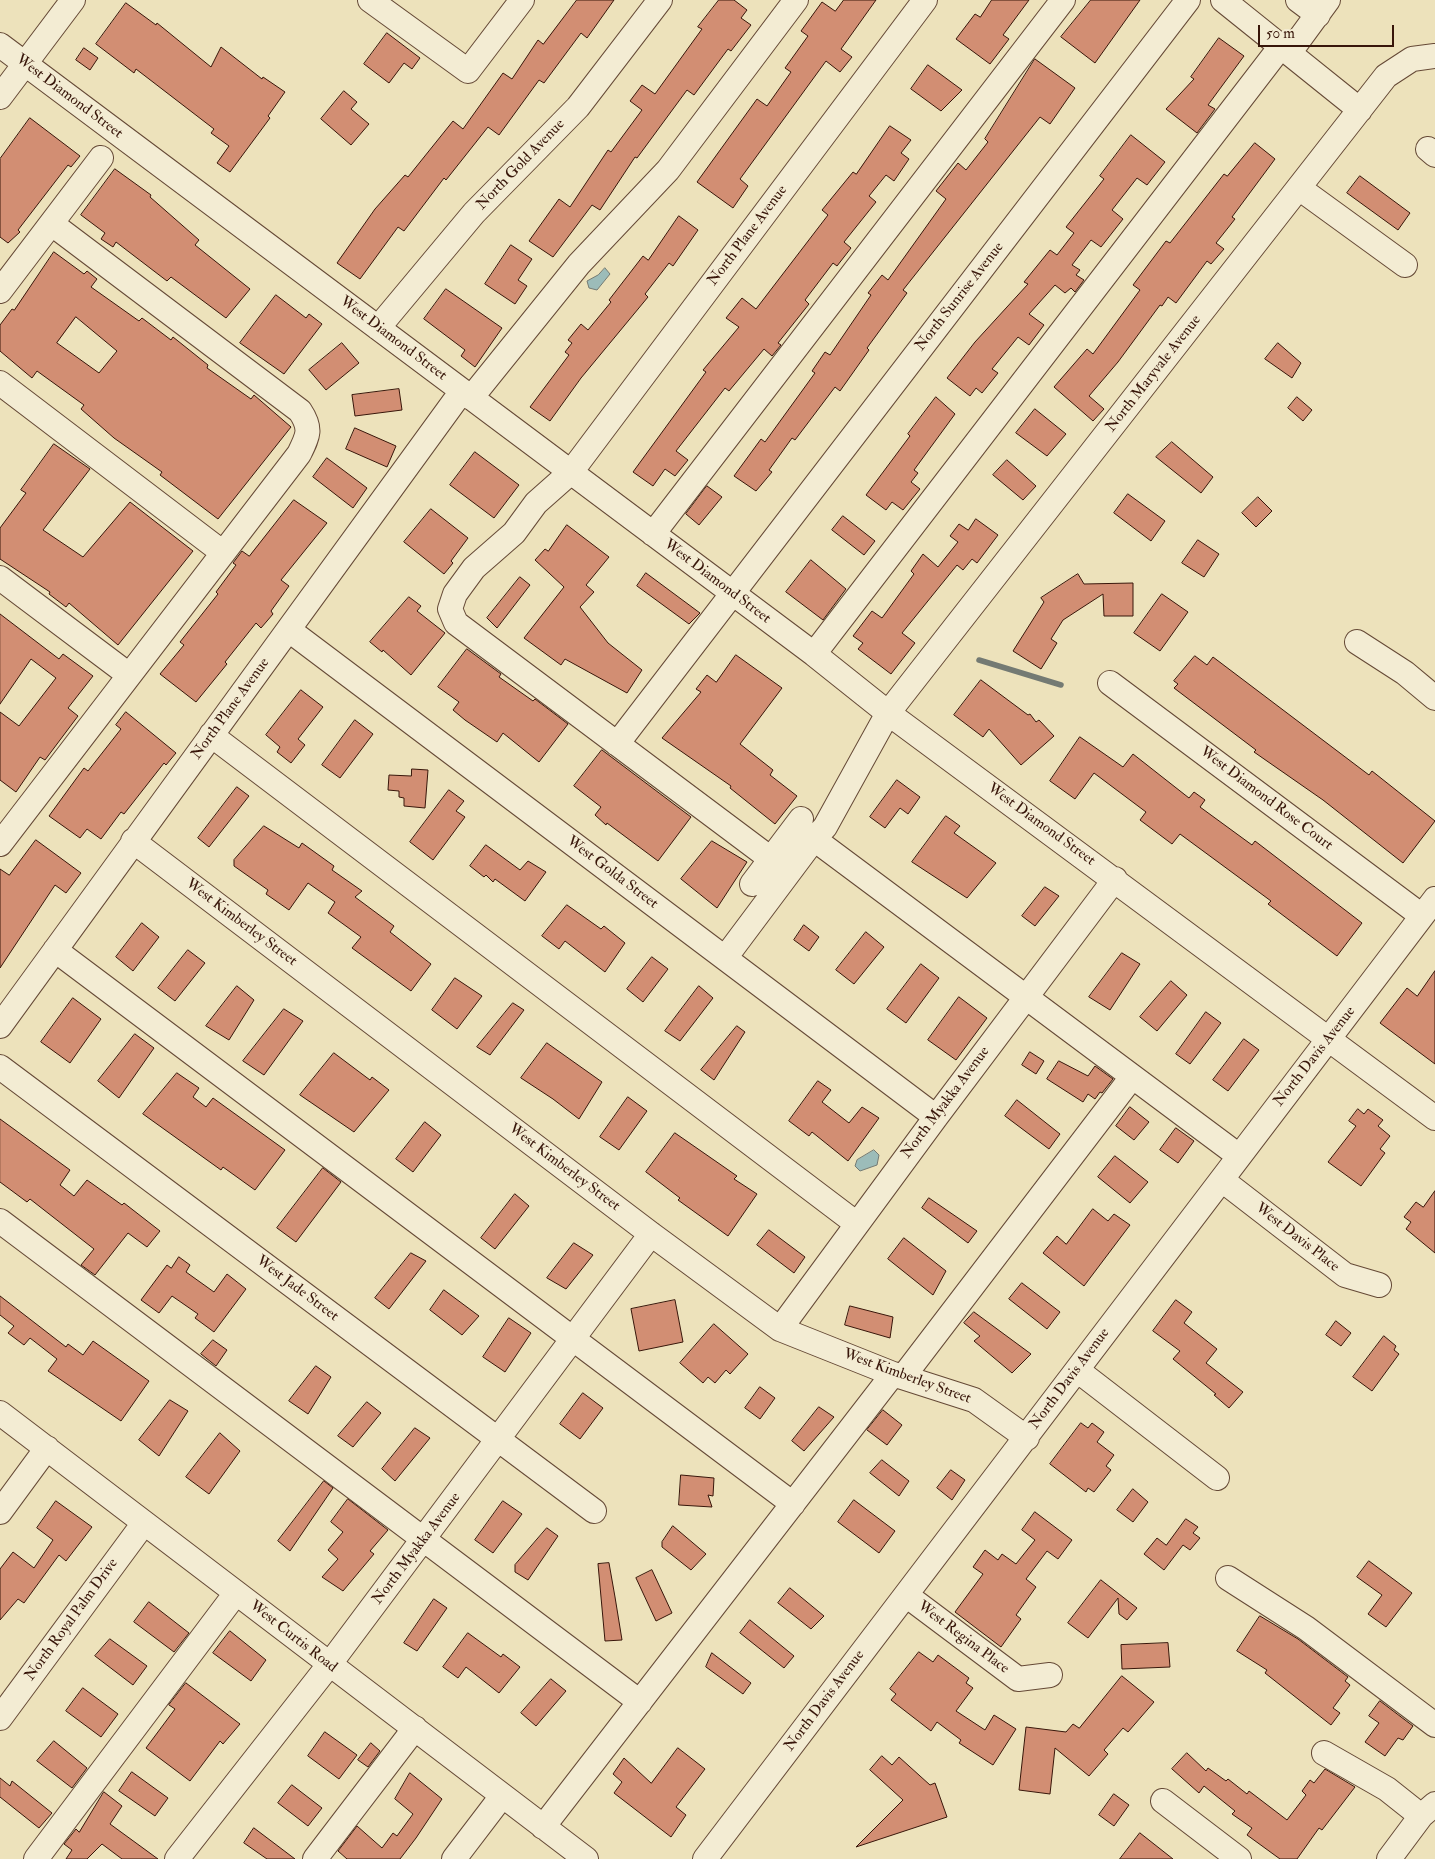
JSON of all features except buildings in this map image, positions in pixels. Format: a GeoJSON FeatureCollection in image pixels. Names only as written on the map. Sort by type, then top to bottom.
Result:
{"type":"FeatureCollection","features":[{"type":"Feature","properties":{"kind":"street"},"geometry":{"type":"LineString","coordinates":[[0,97],[73,0]]}},
{"type":"Feature","properties":{"kind":"street"},"geometry":{"type":"LineString","coordinates":[[370,0],[468,71],[522,0]]}},
{"type":"Feature","properties":{"kind":"street","name":"North Gold Avenue"},"geometry":{"type":"LineString","coordinates":[[378,328],[474,213],[578,107],[660,0]]}},
{"type":"Feature","properties":{"kind":"street","name":"North Plane Avenue"},"geometry":{"type":"LineString","coordinates":[[0,1026],[211,735],[467,395],[579,264],[668,170],[796,0]]}},
{"type":"Feature","properties":{"kind":"street","name":"North Plane Avenue"},"geometry":{"type":"LineString","coordinates":[[617,744],[456,623],[450,609],[455,594],[474,568],[514,533],[536,503],[570,472],[924,0]]}},
{"type":"Feature","properties":{"kind":"street"},"geometry":{"type":"LineString","coordinates":[[653,534],[1063,0]]}},
{"type":"Feature","properties":{"kind":"street","name":"North Sunrise Avenue"},"geometry":{"type":"LineString","coordinates":[[617,744],[1188,0]]}},
{"type":"Feature","properties":{"kind":"street"},"geometry":{"type":"LineString","coordinates":[[1223,0],[1286,48],[1360,110]]}},
{"type":"Feature","properties":{"kind":"street"},"geometry":{"type":"LineString","coordinates":[[814,654],[1286,48],[1323,7],[1298,0]]}},
{"type":"Feature","properties":{"kind":"street","name":"West Diamond Street"},"geometry":{"type":"LineString","coordinates":[[0,45],[814,654],[888,713],[1115,879],[1435,1118]]}},
{"type":"Feature","properties":{"kind":"street","name":"North Maryvale Avenue"},"geometry":{"type":"LineString","coordinates":[[725,958],[824,827],[888,713],[1386,76],[1399,67],[1420,57],[1435,56]]}},
{"type":"Feature","properties":{"kind":"street"},"geometry":{"type":"LineString","coordinates":[[0,291],[101,158]]}},
{"type":"Feature","properties":{"kind":"street"},"geometry":{"type":"LineString","coordinates":[[1299,188],[1404,265]]}},
{"type":"Feature","properties":{"kind":"street"},"geometry":{"type":"LineString","coordinates":[[0,844],[299,454],[307,438],[308,423],[300,411],[52,224]]}},
{"type":"Feature","properties":{"kind":"street"},"geometry":{"type":"LineString","coordinates":[[0,383],[222,552]]}},
{"type":"Feature","properties":{"kind":"street"},"geometry":{"type":"LineString","coordinates":[[1,581],[129,674]]}},
{"type":"Feature","properties":{"kind":"street","name":"West Golda Street"},"geometry":{"type":"LineString","coordinates":[[289,630],[936,1117]]}},
{"type":"Feature","properties":{"kind":"street"},"geometry":{"type":"LineString","coordinates":[[1357,642],[1405,673],[1435,698]]}},
{"type":"Feature","properties":{"kind":"street","name":"West Diamond Rose Court"},"geometry":{"type":"LineString","coordinates":[[1110,683],[1429,907]]}},
{"type":"Feature","properties":{"kind":"street"},"geometry":{"type":"LineString","coordinates":[[211,735],[857,1224]]}},
{"type":"Feature","properties":{"kind":"street"},"geometry":{"type":"LineString","coordinates":[[617,744],[771,860]]}},
{"type":"Feature","properties":{"kind":"street"},"geometry":{"type":"LineString","coordinates":[[752,884],[801,819]]}},
{"type":"Feature","properties":{"kind":"street"},"geometry":{"type":"LineString","coordinates":[[814,839],[1238,1156]]}},
{"type":"Feature","properties":{"kind":"street","name":"West Kimberley Street"},"geometry":{"type":"LineString","coordinates":[[133,841],[650,1234],[780,1329],[898,1376],[974,1400],[1026,1438]]}},
{"type":"Feature","properties":{"kind":"street","name":"North Myakka Avenue"},"geometry":{"type":"LineString","coordinates":[[780,1329],[1115,879]]}},
{"type":"Feature","properties":{"kind":"street","name":"North Davis Avenue"},"geometry":{"type":"LineString","coordinates":[[705,1859],[1222,1180],[1238,1156],[1330,1040],[1429,907]]}},
{"type":"Feature","properties":{"kind":"street"},"geometry":{"type":"LineString","coordinates":[[55,950],[793,1504]]}},
{"type":"Feature","properties":{"kind":"street","name":"West Jade Street"},"geometry":{"type":"LineString","coordinates":[[0,1068],[594,1511]]}},
{"type":"Feature","properties":{"kind":"street"},"geometry":{"type":"LineString","coordinates":[[544,1827],[793,1504],[898,1376],[1132,1076]]}},
{"type":"Feature","properties":{"kind":"street","name":"West Davis Place"},"geometry":{"type":"LineString","coordinates":[[1222,1180],[1345,1275],[1379,1285]]}},
{"type":"Feature","properties":{"kind":"street"},"geometry":{"type":"LineString","coordinates":[[0,1221],[640,1702]]}},
{"type":"Feature","properties":{"kind":"street","name":"North Myakka Avenue"},"geometry":{"type":"LineString","coordinates":[[177,1859],[424,1540],[650,1234]]}},
{"type":"Feature","properties":{"kind":"street"},"geometry":{"type":"LineString","coordinates":[[1077,1370],[1217,1478]]}},
{"type":"Feature","properties":{"kind":"street","name":"West Curtis Road"},"geometry":{"type":"LineString","coordinates":[[0,1413],[586,1859]]}},
{"type":"Feature","properties":{"kind":"street"},"geometry":{"type":"LineString","coordinates":[[0,1512],[47,1448]]}},
{"type":"Feature","properties":{"kind":"street","name":"North Royal Palm Drive"},"geometry":{"type":"LineString","coordinates":[[0,1718],[144,1523]]}},
{"type":"Feature","properties":{"kind":"street"},"geometry":{"type":"LineString","coordinates":[[1228,1578],[1306,1628],[1435,1725]]}},
{"type":"Feature","properties":{"kind":"street"},"geometry":{"type":"LineString","coordinates":[[36,1859],[236,1592]]}},
{"type":"Feature","properties":{"kind":"street","name":"West Regina Place"},"geometry":{"type":"LineString","coordinates":[[906,1595],[1018,1679],[1050,1675]]}},
{"type":"Feature","properties":{"kind":"street"},"geometry":{"type":"LineString","coordinates":[[315,1859],[414,1728]]}},
{"type":"Feature","properties":{"kind":"street"},"geometry":{"type":"LineString","coordinates":[[1324,1753],[1386,1789],[1428,1810],[1389,1859]]}},
{"type":"Feature","properties":{"kind":"street"},"geometry":{"type":"LineString","coordinates":[[454,1859],[502,1796]]}},
{"type":"Feature","properties":{"kind":"street"},"geometry":{"type":"LineString","coordinates":[[1163,1801],[1239,1859]]}},
{"type":"Feature","properties":{"kind":"water"},"geometry":{"type":"Polygon","coordinates":[[[605,268],[610,274],[597,290],[589,288],[587,281],[598,275],[605,268]]]}},
{"type":"Feature","properties":{"kind":"water"},"geometry":{"type":"Polygon","coordinates":[[[874,1150],[879,1155],[877,1165],[860,1171],[855,1166],[857,1160],[874,1150]]]}},
{"type":"Feature","properties":{"kind":"waterway"},"geometry":{"type":"LineString","coordinates":[[979,660],[1061,685]]}}]}
